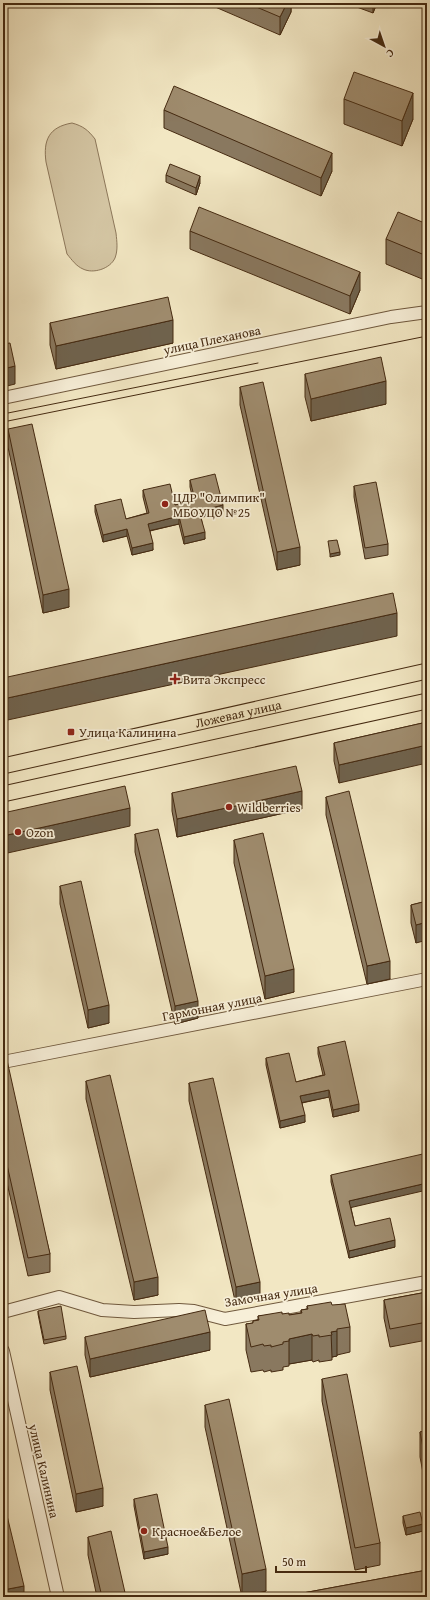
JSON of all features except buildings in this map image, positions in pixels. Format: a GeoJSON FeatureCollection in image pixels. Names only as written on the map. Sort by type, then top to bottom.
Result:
{"type":"FeatureCollection","features":[{"type":"Feature","properties":{"kind":"main road","name":"Ложевая улица"},"geometry":{"type":"LineString","coordinates":[[3,766],[427,671]]}},
{"type":"Feature","properties":{"kind":"main road"},"geometry":{"type":"LineString","coordinates":[[3,794],[427,701]]}},
{"type":"Feature","properties":{"kind":"street","name":"улица Плеханова"},"geometry":{"type":"LineString","coordinates":[[3,398],[391,317],[427,312]]}},
{"type":"Feature","properties":{"kind":"street","name":"Гармонная улица"},"geometry":{"type":"LineString","coordinates":[[3,1062],[427,979]]}},
{"type":"Feature","properties":{"kind":"street","name":"Замочная улица"},"geometry":{"type":"LineString","coordinates":[[3,1312],[59,1297],[102,1310],[134,1312],[179,1310],[194,1311],[225,1318],[427,1282]]}},
{"type":"Feature","properties":{"kind":"street","name":"улица Калинина"},"geometry":{"type":"LineString","coordinates":[[3,1351],[58,1597]]}},
{"type":"Feature","properties":{"kind":"shaded area"},"geometry":{"type":"Polygon","coordinates":[[[72,123],[85,129],[95,139],[116,233],[117,249],[113,262],[105,268],[96,271],[81,268],[74,263],[67,254],[46,162],[45,154],[49,136],[58,128],[72,123]]]}},
{"type":"Feature","properties":{"kind":"tram line"},"geometry":{"type":"LineString","coordinates":[[3,422],[427,336]]}},
{"type":"Feature","properties":{"kind":"tram line"},"geometry":{"type":"LineString","coordinates":[[3,414],[258,363]]}},
{"type":"Feature","properties":{"kind":"place","name":"ЦДР \"Олимпик\" МБОУЦО №25"},"geometry":{"type":"Point","coordinates":[165,504]}},
{"type":"Feature","properties":{"kind":"place","name":"Вита Экспресс"},"geometry":{"type":"Point","coordinates":[175,679]}},
{"type":"Feature","properties":{"kind":"place","name":"Улица Калинина"},"geometry":{"type":"Point","coordinates":[71,732]}},
{"type":"Feature","properties":{"kind":"place","name":"Wildberries"},"geometry":{"type":"Point","coordinates":[229,807]}},
{"type":"Feature","properties":{"kind":"place","name":"Ozon"},"geometry":{"type":"Point","coordinates":[18,832]}},
{"type":"Feature","properties":{"kind":"place","name":"Красное&Белое"},"geometry":{"type":"Point","coordinates":[144,1531]}}]}
